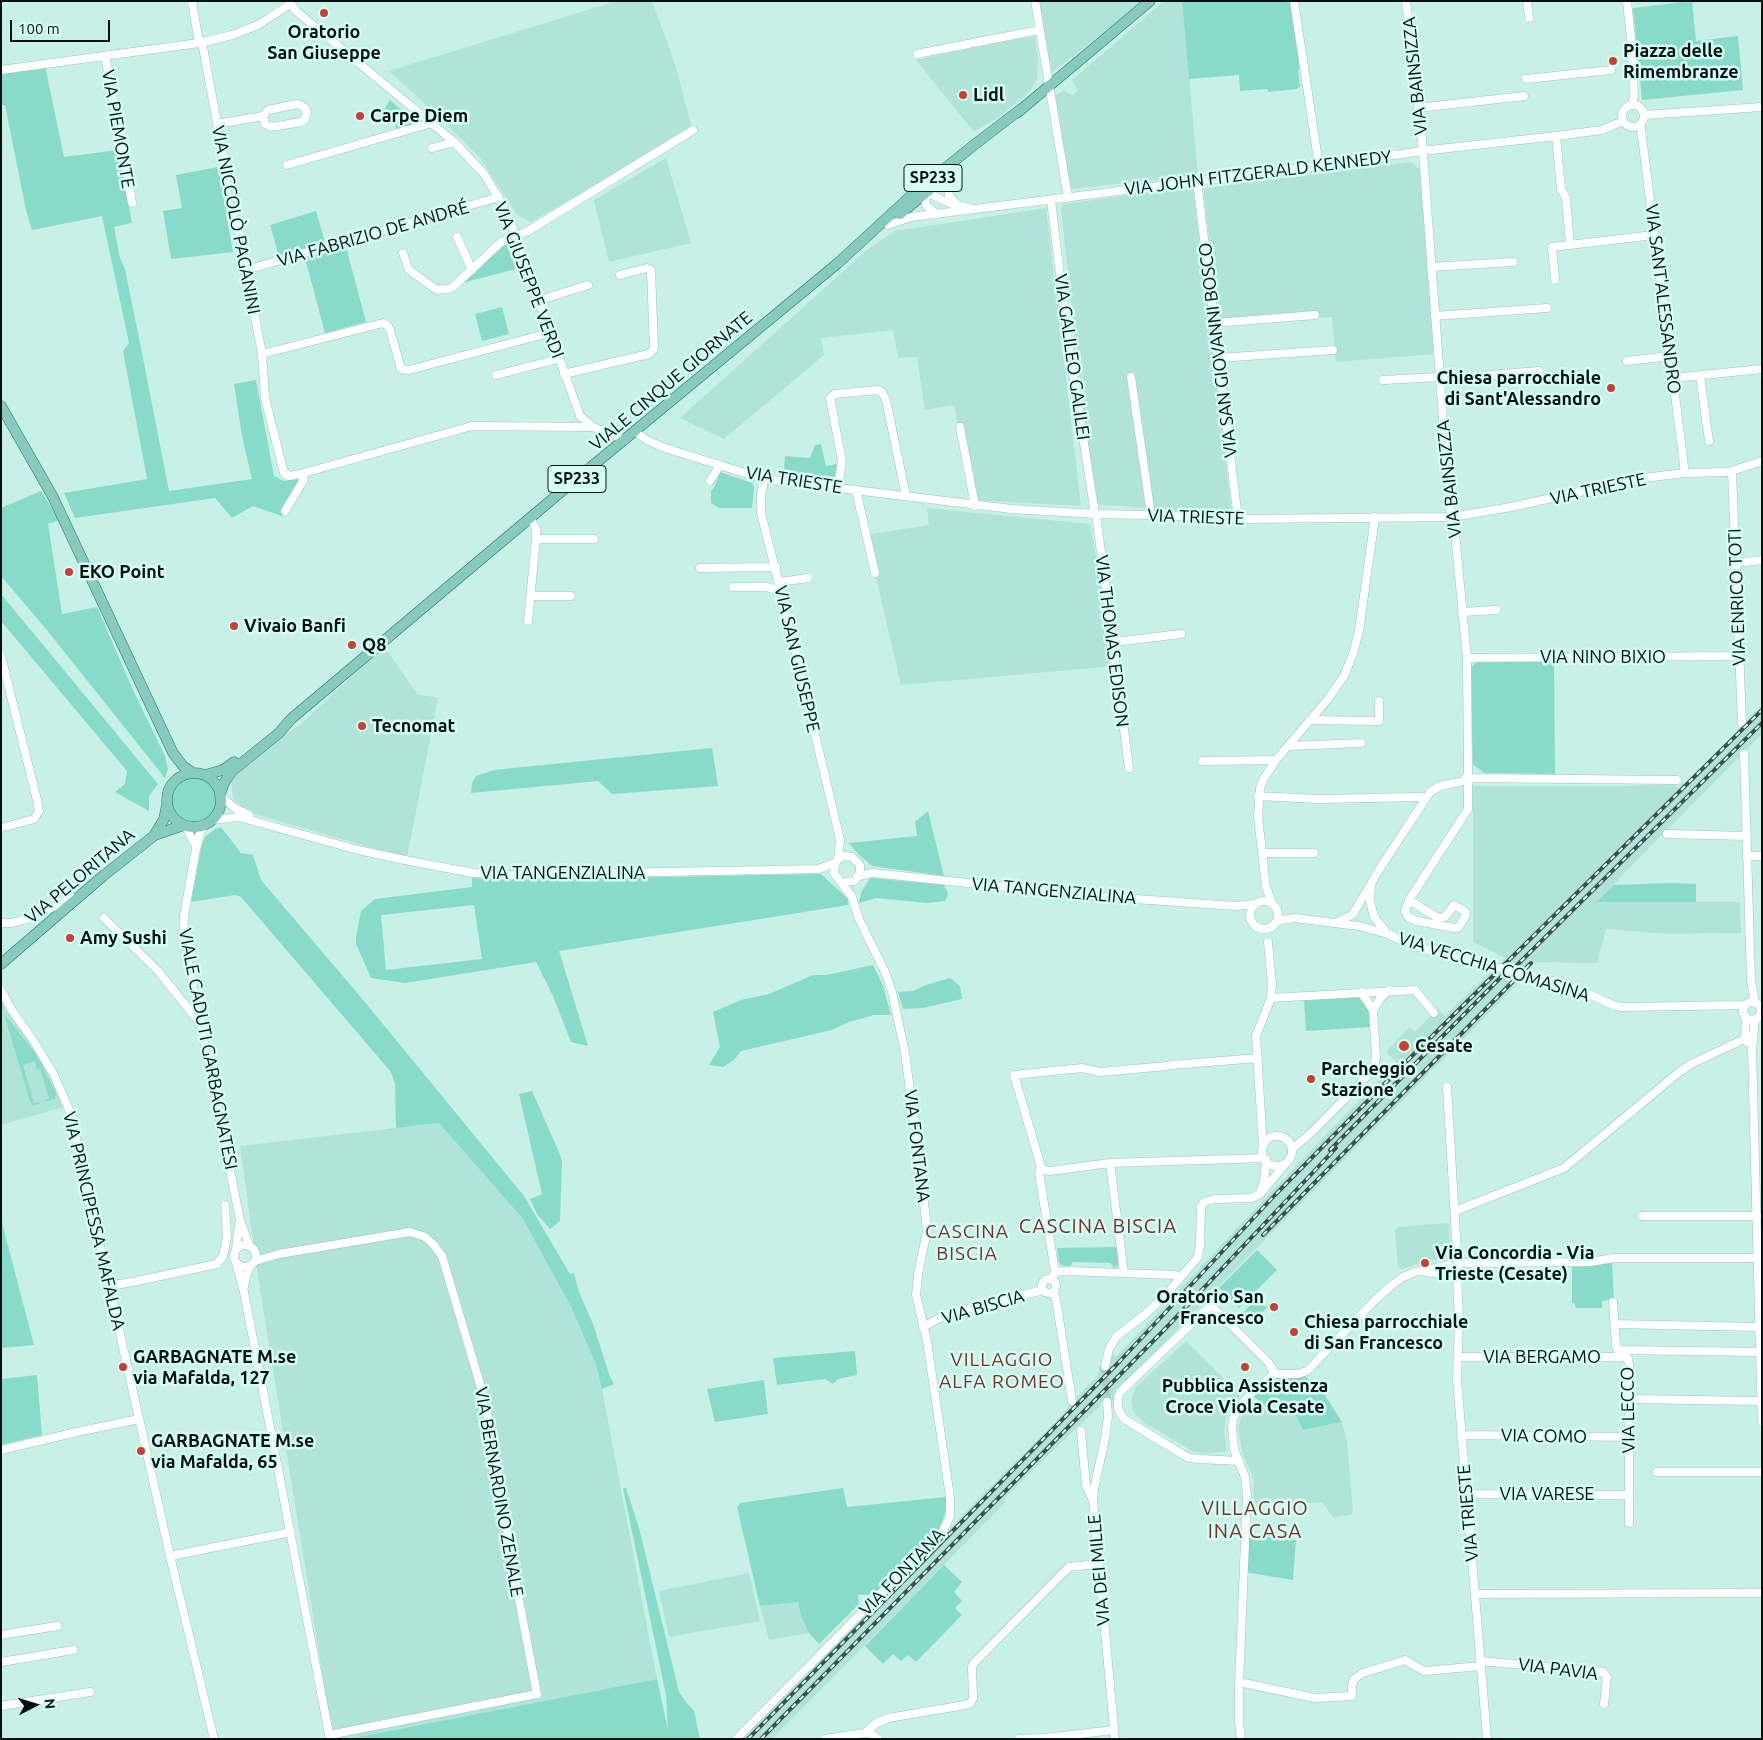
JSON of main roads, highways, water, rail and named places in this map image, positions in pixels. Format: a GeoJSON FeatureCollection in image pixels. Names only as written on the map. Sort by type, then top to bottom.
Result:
{"type":"FeatureCollection","features":[{"type":"Feature","properties":{"kind":"main road","name":"VIALE CINQUE GIORNATE"},"geometry":{"type":"LineString","coordinates":[[888,220],[952,171],[1021,109],[1150,1]]}},
{"type":"Feature","properties":{"kind":"main road","name":"VIALE CINQUE GIORNATE"},"geometry":{"type":"LineString","coordinates":[[291,719],[849,253],[974,144],[1021,109]]}},
{"type":"Feature","properties":{"kind":"main road"},"geometry":{"type":"LineString","coordinates":[[1,406],[53,497],[174,753],[183,766],[193,773]]}},
{"type":"Feature","properties":{"kind":"main road"},"geometry":{"type":"LineString","coordinates":[[291,719],[279,732],[232,771],[224,783],[220,796],[220,806],[208,822],[197,826],[184,825],[172,816],[167,804],[169,788],[176,779],[182,775],[193,773],[205,775],[223,770],[276,728],[291,719]]}},
{"type":"Feature","properties":{"kind":"main road"},"geometry":{"type":"LineString","coordinates":[[174,753],[176,779]]}},
{"type":"Feature","properties":{"kind":"main road"},"geometry":{"type":"LineString","coordinates":[[205,775],[215,783],[220,796]]}},
{"type":"Feature","properties":{"kind":"main road","name":"VIA PELORITANA"},"geometry":{"type":"LineString","coordinates":[[2,963],[155,835],[162,824],[167,804]]}},
{"type":"Feature","properties":{"kind":"main road","name":"VIA PELORITANA"},"geometry":{"type":"LineString","coordinates":[[155,835],[184,825]]}},
{"type":"Feature","properties":{"kind":"tunnel"},"geometry":{"type":"LineString","coordinates":[[1105,1366],[1107,1402]]}},
{"type":"Feature","properties":{"kind":"railway"},"geometry":{"type":"LineString","coordinates":[[748,1739],[1120,1361],[1275,1195],[1413,1055],[1762,710]]}},
{"type":"Feature","properties":{"kind":"railway"},"geometry":{"type":"LineString","coordinates":[[1505,977],[1762,723]]}},
{"type":"Feature","properties":{"kind":"railway"},"geometry":{"type":"LineString","coordinates":[[1263,1235],[1531,963]]}},
{"type":"Feature","properties":{"kind":"railway"},"geometry":{"type":"LineString","coordinates":[[1330,1150],[1507,971]]}},
{"type":"Feature","properties":{"kind":"railway"},"geometry":{"type":"LineString","coordinates":[[761,1739],[1165,1329],[1336,1148]]}},
{"type":"Feature","properties":{"kind":"place","name":"Oratorio San Giuseppe"},"geometry":{"type":"Point","coordinates":[324,13]}},
{"type":"Feature","properties":{"kind":"place","name":"Piazza delle Rimembranze"},"geometry":{"type":"Point","coordinates":[1613,61]}},
{"type":"Feature","properties":{"kind":"place","name":"Lidl"},"geometry":{"type":"Point","coordinates":[963,95]}},
{"type":"Feature","properties":{"kind":"place","name":"Carpe Diem"},"geometry":{"type":"Point","coordinates":[360,116]}},
{"type":"Feature","properties":{"kind":"place","name":"Chiesa parrocchiale di Sant'Alessandro"},"geometry":{"type":"Point","coordinates":[1611,388]}},
{"type":"Feature","properties":{"kind":"place","name":"EKO Point"},"geometry":{"type":"Point","coordinates":[69,572]}},
{"type":"Feature","properties":{"kind":"place","name":"Vivaio Banfi"},"geometry":{"type":"Point","coordinates":[234,626]}},
{"type":"Feature","properties":{"kind":"place","name":"Q8"},"geometry":{"type":"Point","coordinates":[352,645]}},
{"type":"Feature","properties":{"kind":"place","name":"Tecnomat"},"geometry":{"type":"Point","coordinates":[362,726]}},
{"type":"Feature","properties":{"kind":"place","name":"Amy Sushi"},"geometry":{"type":"Point","coordinates":[70,938]}},
{"type":"Feature","properties":{"kind":"place","name":"Cesate"},"geometry":{"type":"Point","coordinates":[1404,1046]}},
{"type":"Feature","properties":{"kind":"place","name":"Parcheggio Stazione"},"geometry":{"type":"Point","coordinates":[1311,1079]}},
{"type":"Feature","properties":{"kind":"place","name":"Via Concordia - Via Trieste (Cesate)"},"geometry":{"type":"Point","coordinates":[1425,1263]}},
{"type":"Feature","properties":{"kind":"place","name":"Oratorio San Francesco"},"geometry":{"type":"Point","coordinates":[1274,1307]}},
{"type":"Feature","properties":{"kind":"place","name":"Chiesa parrocchiale di San Francesco"},"geometry":{"type":"Point","coordinates":[1294,1332]}},
{"type":"Feature","properties":{"kind":"place","name":"GARBAGNATE M.se via Mafalda, 127"},"geometry":{"type":"Point","coordinates":[123,1367]}},
{"type":"Feature","properties":{"kind":"place","name":"Pubblica Assistenza Croce Viola Cesate"},"geometry":{"type":"Point","coordinates":[1245,1367]}},
{"type":"Feature","properties":{"kind":"place","name":"GARBAGNATE M.se via Mafalda, 65"},"geometry":{"type":"Point","coordinates":[141,1451]}},
{"type":"Feature","properties":{"kind":"district","name":"CASCINA BISCIA"},"geometry":{"type":"Point","coordinates":[1098,1226]}},
{"type":"Feature","properties":{"kind":"district","name":"CASCINA BISCIA"},"geometry":{"type":"Point","coordinates":[967,1243]}},
{"type":"Feature","properties":{"kind":"district","name":"VILLAGGIO ALFA ROMEO"},"geometry":{"type":"Point","coordinates":[1002,1371]}},
{"type":"Feature","properties":{"kind":"district","name":"VILLAGGIO INA CASA"},"geometry":{"type":"Point","coordinates":[1255,1520]}}]}
